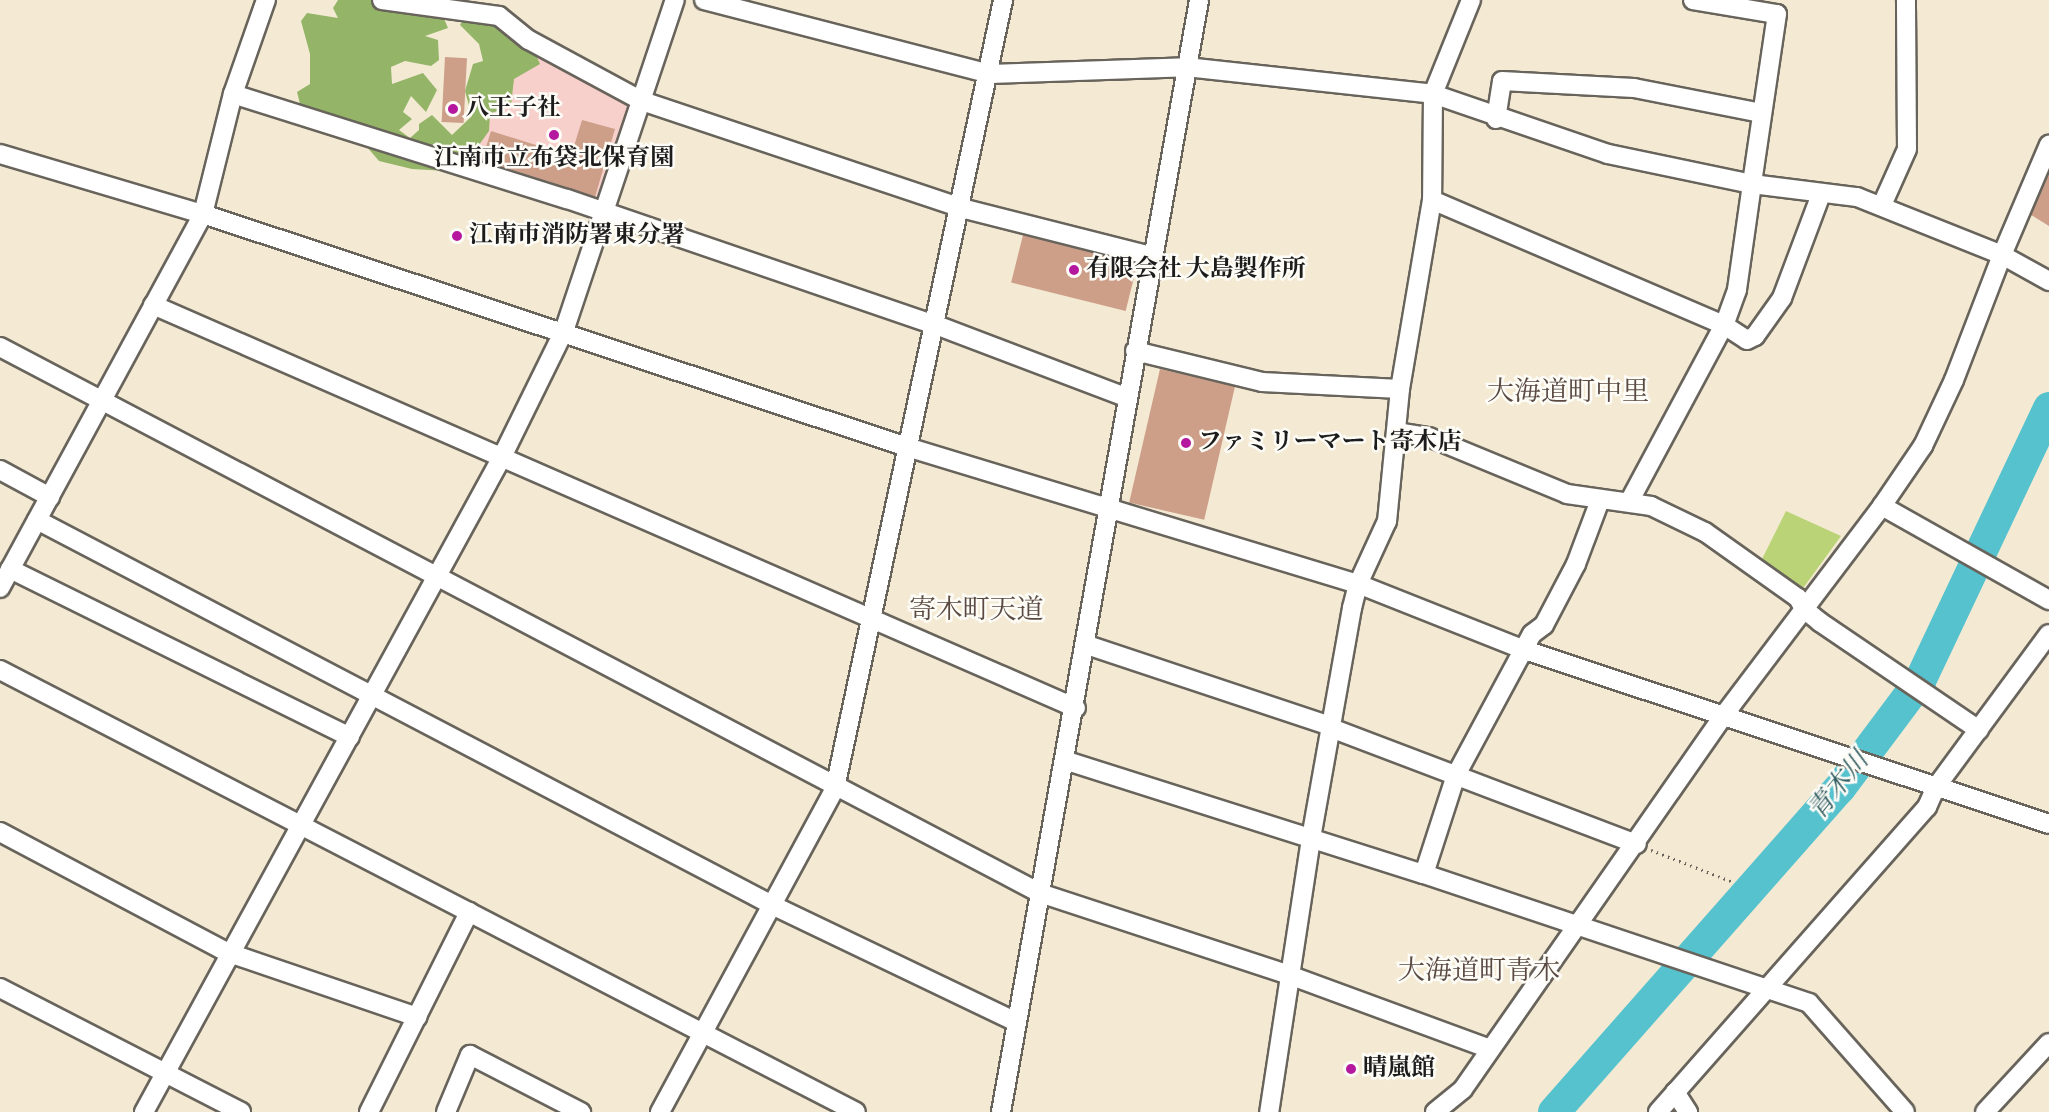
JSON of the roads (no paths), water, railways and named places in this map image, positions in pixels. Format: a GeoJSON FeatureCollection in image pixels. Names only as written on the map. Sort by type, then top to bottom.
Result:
{"type":"FeatureCollection","features":[{"type":"Feature","properties":{"kind":"street"},"geometry":{"type":"LineString","coordinates":[[0,588],[202,214],[233,94],[266,0]]}},
{"type":"Feature","properties":{"kind":"street"},"geometry":{"type":"LineString","coordinates":[[382,0],[499,16],[529,40],[642,101],[961,208],[1154,256]]}},
{"type":"Feature","properties":{"kind":"street"},"geometry":{"type":"LineString","coordinates":[[144,1112],[502,457],[564,331],[675,0]]}},
{"type":"Feature","properties":{"kind":"street"},"geometry":{"type":"LineString","coordinates":[[704,0],[990,74],[1186,67],[1433,94],[1496,118],[1608,154],[1752,184],[1857,197],[1882,205],[2002,255],[2049,281]]}},
{"type":"Feature","properties":{"kind":"street"},"geometry":{"type":"LineString","coordinates":[[660,1112],[702,1032],[774,906],[835,788],[907,447],[936,325],[990,74],[1003,0]]}},
{"type":"Feature","properties":{"kind":"street"},"geometry":{"type":"LineString","coordinates":[[1001,1112],[1040,893],[1067,761],[1111,510],[1126,397],[1154,256],[1199,0]]}},
{"type":"Feature","properties":{"kind":"street"},"geometry":{"type":"LineString","coordinates":[[1269,1112],[1288,975],[1311,838],[1358,584],[1387,521],[1400,389],[1432,200],[1433,94],[1471,0]]}},
{"type":"Feature","properties":{"kind":"street"},"geometry":{"type":"LineString","coordinates":[[1629,502],[1724,325],[1737,291],[1778,7],[1693,0]]}},
{"type":"Feature","properties":{"kind":"street"},"geometry":{"type":"LineString","coordinates":[[1882,205],[1907,149],[1906,0]]}},
{"type":"Feature","properties":{"kind":"street"},"geometry":{"type":"LineString","coordinates":[[1496,118],[1502,81],[1634,88],[1761,113]]}},
{"type":"Feature","properties":{"kind":"street"},"geometry":{"type":"LineString","coordinates":[[233,94],[604,214],[936,325],[1126,397]]}},
{"type":"Feature","properties":{"kind":"street"},"geometry":{"type":"LineString","coordinates":[[1435,1112],[1463,1089],[1574,926],[1637,844],[1724,715],[1882,506],[1923,446],[1954,380],[2002,255],[2049,146]]}},
{"type":"Feature","properties":{"kind":"street"},"geometry":{"type":"LineString","coordinates":[[0,154],[202,214],[564,331],[907,447],[1358,584],[1525,650],[2049,824]]}},
{"type":"Feature","properties":{"kind":"street"},"geometry":{"type":"LineString","coordinates":[[1432,200],[1724,325],[1747,340],[1755,336],[1782,298],[1821,194]]}},
{"type":"Feature","properties":{"kind":"street"},"geometry":{"type":"LineString","coordinates":[[153,305],[1076,708]]}},
{"type":"Feature","properties":{"kind":"street"},"geometry":{"type":"LineString","coordinates":[[0,347],[835,788],[1040,893],[1288,975],[1490,1049]]}},
{"type":"Feature","properties":{"kind":"street"},"geometry":{"type":"LineString","coordinates":[[1136,351],[1262,382],[1400,389]]}},
{"type":"Feature","properties":{"kind":"street"},"geometry":{"type":"LineString","coordinates":[[1396,432],[1429,436],[1567,494],[1651,506],[1705,532],[1798,598],[1804,609],[1979,730]]}},
{"type":"Feature","properties":{"kind":"street"},"geometry":{"type":"LineString","coordinates":[[0,470],[50,497]]}},
{"type":"Feature","properties":{"kind":"street"},"geometry":{"type":"LineString","coordinates":[[1424,874],[1456,775],[1532,634],[1544,625],[1576,564],[1600,500]]}},
{"type":"Feature","properties":{"kind":"street"},"geometry":{"type":"LineString","coordinates":[[1882,506],[2049,600]]}},
{"type":"Feature","properties":{"kind":"street"},"geometry":{"type":"LineString","coordinates":[[37,520],[774,906],[1016,1022]]}},
{"type":"Feature","properties":{"kind":"street"},"geometry":{"type":"LineString","coordinates":[[10,569],[350,737]]}},
{"type":"Feature","properties":{"kind":"street"},"geometry":{"type":"LineString","coordinates":[[1658,1112],[1765,987],[1927,807],[1936,787],[2049,634]]}},
{"type":"Feature","properties":{"kind":"street"},"geometry":{"type":"LineString","coordinates":[[1087,645],[1331,727],[1637,844]]}},
{"type":"Feature","properties":{"kind":"street"},"geometry":{"type":"LineString","coordinates":[[0,670],[238,790],[300,826],[856,1112]]}},
{"type":"Feature","properties":{"kind":"street"},"geometry":{"type":"LineString","coordinates":[[1067,761],[1424,874],[1809,1003],[1905,1112]]}},
{"type":"Feature","properties":{"kind":"street"},"geometry":{"type":"LineString","coordinates":[[0,832],[229,953],[417,1017]]}},
{"type":"Feature","properties":{"kind":"street"},"geometry":{"type":"LineString","coordinates":[[369,1112],[469,912]]}},
{"type":"Feature","properties":{"kind":"street"},"geometry":{"type":"LineString","coordinates":[[0,988],[241,1112]]}},
{"type":"Feature","properties":{"kind":"street"},"geometry":{"type":"LineString","coordinates":[[1986,1112],[2049,1043]]}},
{"type":"Feature","properties":{"kind":"street"},"geometry":{"type":"LineString","coordinates":[[446,1112],[471,1055],[581,1112]]}},
{"type":"Feature","properties":{"kind":"street"},"geometry":{"type":"LineString","coordinates":[[1675,1092],[1688,1112]]}},
{"type":"Feature","properties":{"kind":"waterway","name":"青木川"},"geometry":{"type":"LineString","coordinates":[[1554,1112],[1840,788],[1920,681],[2049,408]]}},
{"type":"Feature","properties":{"kind":"place","name":"八王子社"},"geometry":{"type":"Point","coordinates":[453,109]}},
{"type":"Feature","properties":{"kind":"place","name":"江南市立布袋北保育園"},"geometry":{"type":"Point","coordinates":[554,135]}},
{"type":"Feature","properties":{"kind":"place","name":"江南市消防署東分署"},"geometry":{"type":"Point","coordinates":[457,236]}},
{"type":"Feature","properties":{"kind":"place","name":"有限会社 大島製作所"},"geometry":{"type":"Point","coordinates":[1074,270]}},
{"type":"Feature","properties":{"kind":"place","name":"ファミリーマート寄木店"},"geometry":{"type":"Point","coordinates":[1186,443]}},
{"type":"Feature","properties":{"kind":"place","name":"晴嵐館"},"geometry":{"type":"Point","coordinates":[1351,1069]}},
{"type":"Feature","properties":{"kind":"district","name":"大海道町中里"},"geometry":{"type":"Point","coordinates":[1568,393]}},
{"type":"Feature","properties":{"kind":"district","name":"寄木町天道"},"geometry":{"type":"Point","coordinates":[976,611]}},
{"type":"Feature","properties":{"kind":"district","name":"大海道町青木"},"geometry":{"type":"Point","coordinates":[1479,972]}}]}
